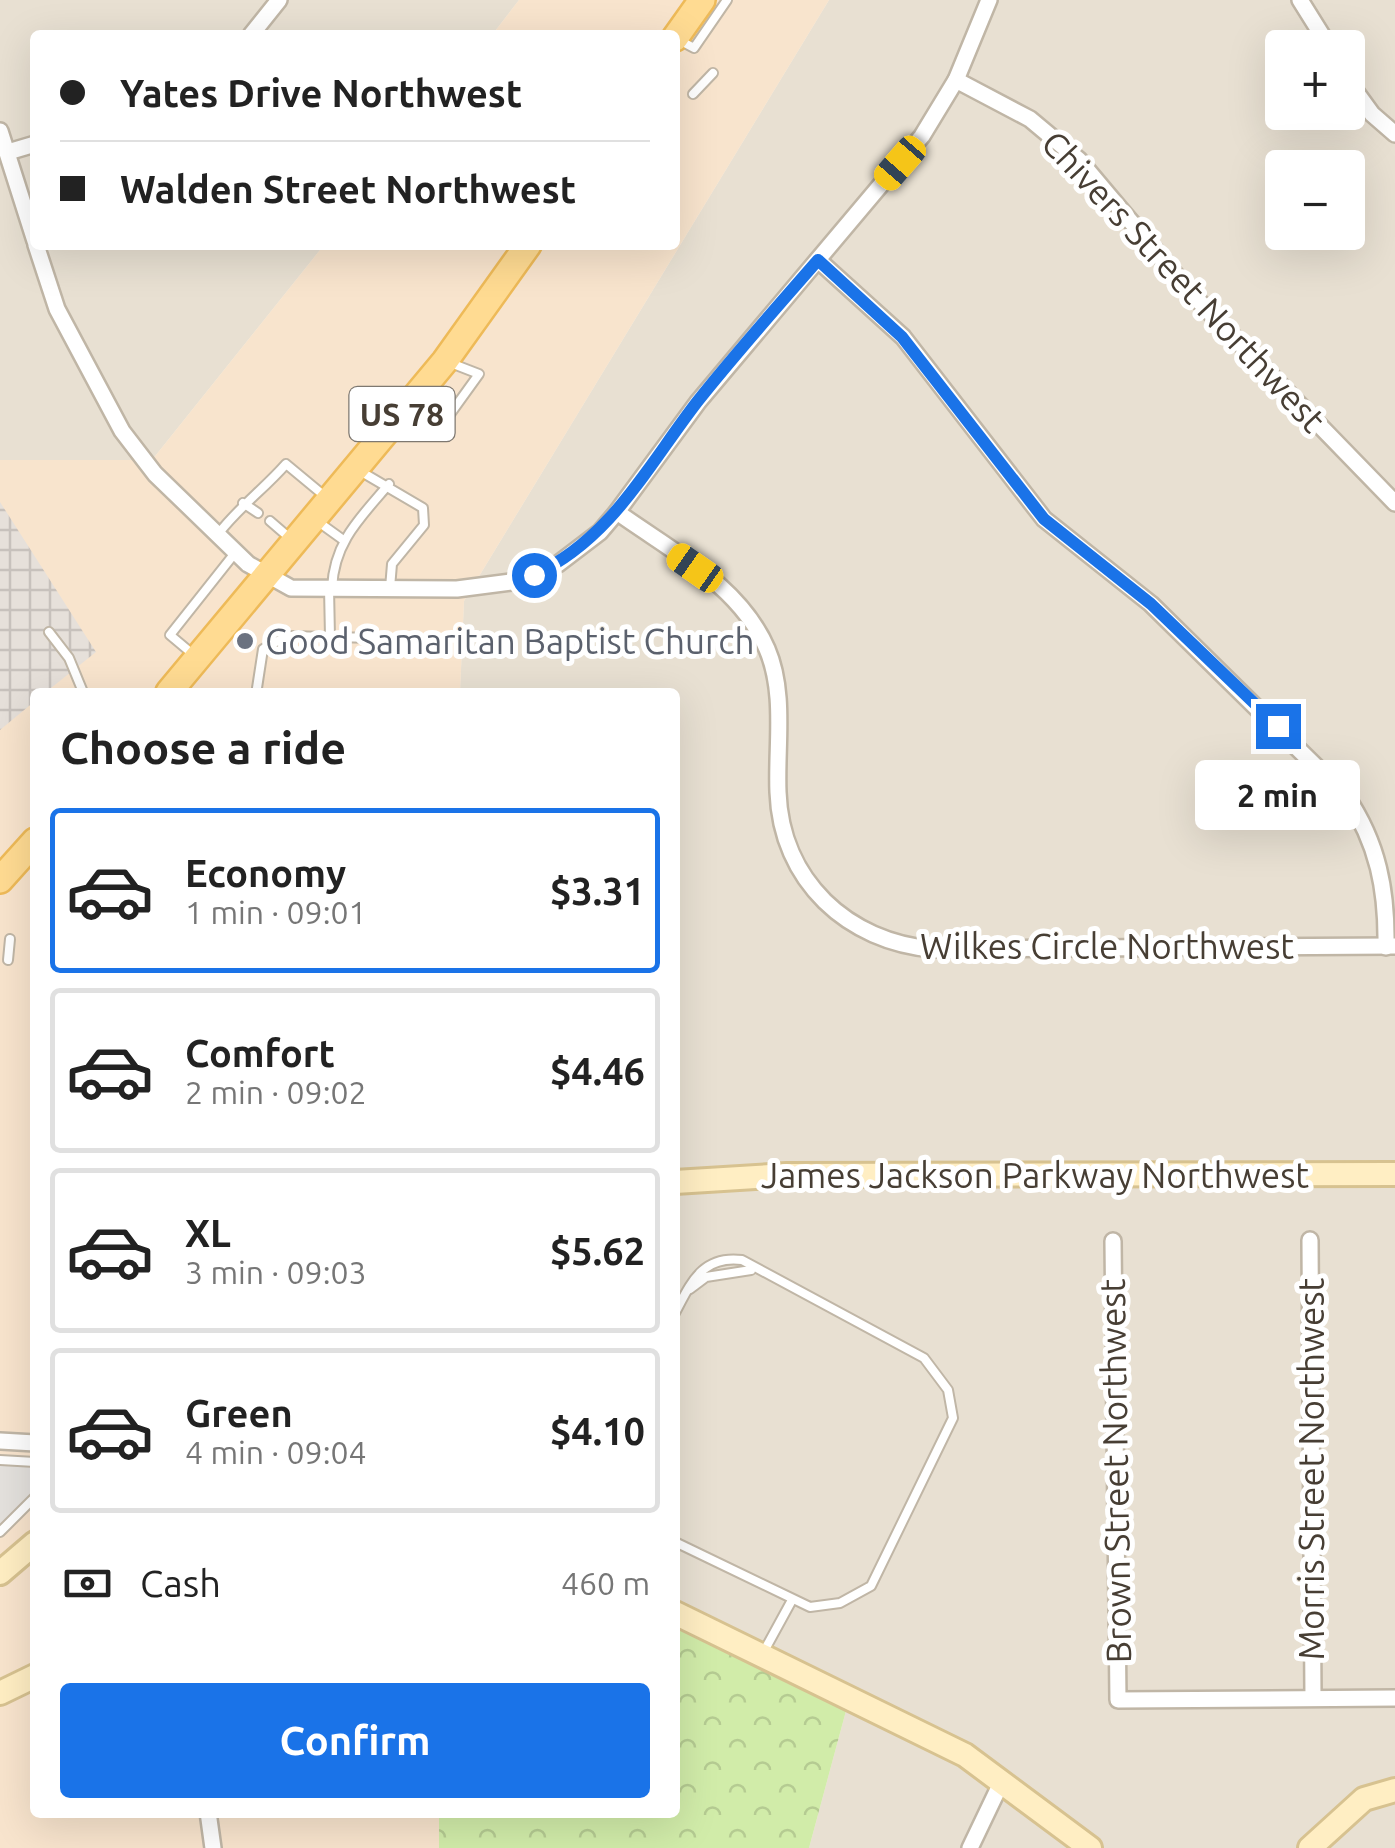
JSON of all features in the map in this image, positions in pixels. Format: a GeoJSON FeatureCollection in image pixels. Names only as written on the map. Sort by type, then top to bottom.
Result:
{"type":"FeatureCollection","features":[{"type":"Feature","properties":{"kind":"main road"},"geometry":{"type":"LineString","coordinates":[[679,30],[695,2]]}},
{"type":"Feature","properties":{"kind":"main road","name":"US 78"},"geometry":{"type":"LineString","coordinates":[[173,688],[445,360],[524,250]]}},
{"type":"Feature","properties":{"kind":"main road"},"geometry":{"type":"LineString","coordinates":[[4,869],[30,846]]}},
{"type":"Feature","properties":{"kind":"main road","name":"James Jackson Parkway Northwest"},"geometry":{"type":"LineString","coordinates":[[680,1182],[787,1175],[1395,1174]]}},
{"type":"Feature","properties":{"kind":"main road"},"geometry":{"type":"LineString","coordinates":[[0,1572],[30,1547]]}},
{"type":"Feature","properties":{"kind":"main road"},"geometry":{"type":"LineString","coordinates":[[680,1615],[936,1739],[1002,1781],[1090,1848]]}},
{"type":"Feature","properties":{"kind":"main road"},"geometry":{"type":"LineString","coordinates":[[0,1693],[30,1678]]}},
{"type":"Feature","properties":{"kind":"main road"},"geometry":{"type":"LineString","coordinates":[[1310,1848],[1364,1799],[1395,1790]]}},
{"type":"Feature","properties":{"kind":"street"},"geometry":{"type":"LineString","coordinates":[[255,30],[279,0]]}},
{"type":"Feature","properties":{"kind":"street"},"geometry":{"type":"LineString","coordinates":[[38,250],[57,309],[122,431],[155,474],[216,536],[267,576],[291,588],[390,588],[486,587],[534,575],[580,550],[617,512],[698,402],[922,136],[956,80],[989,0]]}},
{"type":"Feature","properties":{"kind":"street"},"geometry":{"type":"LineString","coordinates":[[1300,0],[1319,30]]}},
{"type":"Feature","properties":{"kind":"street","name":"Chivers Street Northwest"},"geometry":{"type":"LineString","coordinates":[[956,80],[1030,120],[1078,160],[1190,292],[1395,503]]}},
{"type":"Feature","properties":{"kind":"street"},"geometry":{"type":"LineString","coordinates":[[1365,104],[1395,134]]}},
{"type":"Feature","properties":{"kind":"street"},"geometry":{"type":"LineString","coordinates":[[0,131],[30,224]]}},
{"type":"Feature","properties":{"kind":"street"},"geometry":{"type":"LineString","coordinates":[[8,152],[30,145]]}},
{"type":"Feature","properties":{"kind":"street"},"geometry":{"type":"LineString","coordinates":[[818,260],[902,337],[1044,519],[1151,604],[1346,796],[1361,818],[1381,869],[1390,947]]}},
{"type":"Feature","properties":{"kind":"street","name":"Wilkes Circle Northwest"},"geometry":{"type":"LineString","coordinates":[[617,512],[720,586],[756,626],[776,680],[778,794],[787,843],[814,892],[854,926],[892,943],[934,949],[1390,947]]}},
{"type":"Feature","properties":{"kind":"street","name":"Morris Street Northwest"},"geometry":{"type":"LineString","coordinates":[[1310,1240],[1313,1698]]}},
{"type":"Feature","properties":{"kind":"street","name":"Brown Street Northwest"},"geometry":{"type":"LineString","coordinates":[[1113,1241],[1118,1700],[1313,1698]]}},
{"type":"Feature","properties":{"kind":"street"},"geometry":{"type":"LineString","coordinates":[[0,1441],[30,1443]]}},
{"type":"Feature","properties":{"kind":"street"},"geometry":{"type":"LineString","coordinates":[[1313,1698],[1395,1698]]}},
{"type":"Feature","properties":{"kind":"street"},"geometry":{"type":"LineString","coordinates":[[970,1848],[1002,1781]]}},
{"type":"Feature","properties":{"kind":"street"},"geometry":{"type":"LineString","coordinates":[[209,1818],[213,1848]]}},
{"type":"Feature","properties":{"kind":"lane"},"geometry":{"type":"LineString","coordinates":[[680,41],[694,48],[727,0]]}},
{"type":"Feature","properties":{"kind":"lane"},"geometry":{"type":"LineString","coordinates":[[694,94],[713,74]]}},
{"type":"Feature","properties":{"kind":"lane"},"geometry":{"type":"LineString","coordinates":[[404,411],[448,418],[479,374],[445,360]]}},
{"type":"Feature","properties":{"kind":"lane"},"geometry":{"type":"LineString","coordinates":[[216,536],[243,503],[262,491],[286,464],[342,538]]}},
{"type":"Feature","properties":{"kind":"lane"},"geometry":{"type":"LineString","coordinates":[[357,468],[423,508],[424,525],[392,564],[390,588]]}},
{"type":"Feature","properties":{"kind":"lane"},"geometry":{"type":"LineString","coordinates":[[330,637],[333,565],[342,538],[388,484]]}},
{"type":"Feature","properties":{"kind":"lane"},"geometry":{"type":"LineString","coordinates":[[243,503],[258,513]]}},
{"type":"Feature","properties":{"kind":"lane"},"geometry":{"type":"LineString","coordinates":[[270,521],[295,543]]}},
{"type":"Feature","properties":{"kind":"lane"},"geometry":{"type":"LineString","coordinates":[[198,659],[170,635],[235,553]]}},
{"type":"Feature","properties":{"kind":"lane"},"geometry":{"type":"LineString","coordinates":[[50,632],[69,658],[81,688]]}},
{"type":"Feature","properties":{"kind":"lane"},"geometry":{"type":"LineString","coordinates":[[257,688],[263,649],[286,636],[376,638]]}},
{"type":"Feature","properties":{"kind":"lane"},"geometry":{"type":"LineString","coordinates":[[6,954],[10,940]]}},
{"type":"Feature","properties":{"kind":"lane"},"geometry":{"type":"LineString","coordinates":[[680,1304],[705,1265],[726,1258],[742,1260],[752,1270],[924,1358],[948,1390],[953,1418],[871,1586],[840,1603],[810,1607],[680,1544]]}},
{"type":"Feature","properties":{"kind":"lane"},"geometry":{"type":"LineString","coordinates":[[0,1460],[30,1462]]}},
{"type":"Feature","properties":{"kind":"lane"},"geometry":{"type":"LineString","coordinates":[[0,1532],[30,1501]]}},
{"type":"Feature","properties":{"kind":"lane"},"geometry":{"type":"LineString","coordinates":[[27,1504],[30,1507]]}},
{"type":"Feature","properties":{"kind":"lane"},"geometry":{"type":"LineString","coordinates":[[762,1655],[792,1600]]}},
{"type":"Feature","properties":{"kind":"shaded area"},"geometry":{"type":"Polygon","coordinates":[[[0,0],[519,0],[496,30],[30,30],[30,250],[320,250],[152,460],[0,460],[0,0]]]}},
{"type":"Feature","properties":{"kind":"shaded area"},"geometry":{"type":"Polygon","coordinates":[[[519,0],[829,0],[680,245],[680,30],[496,30],[519,0]]]}},
{"type":"Feature","properties":{"kind":"shaded area"},"geometry":{"type":"Polygon","coordinates":[[[829,0],[1395,0],[1395,1848],[809,1848],[850,1696],[680,1624],[680,688],[460,688],[464,601],[829,0]]]}},
{"type":"Feature","properties":{"kind":"shaded area"},"geometry":{"type":"Polygon","coordinates":[[[320,250],[677,250],[464,601],[460,688],[30,688],[30,1818],[439,1818],[439,1848],[0,1848],[0,460],[152,460],[320,250]]]}},
{"type":"Feature","properties":{"kind":"shaded area"},"geometry":{"type":"Polygon","coordinates":[[[0,502],[96,652],[51,688],[30,688],[30,705],[0,730],[0,502]]]}},
{"type":"Feature","properties":{"kind":"shaded area"},"geometry":{"type":"Polygon","coordinates":[[[0,1460],[30,1462],[30,1510],[0,1536],[0,1460]]]}},
{"type":"Feature","properties":{"kind":"green space"},"geometry":{"type":"Polygon","coordinates":[[[680,1624],[850,1696],[809,1848],[439,1848],[439,1818],[680,1818],[680,1624]]]}},
{"type":"Feature","properties":{"kind":"place","name":"Good Samaritan Baptist Church"},"geometry":{"type":"Point","coordinates":[245,641]}},
{"type":"Feature","properties":{"kind":"route"},"geometry":{"type":"LineString","coordinates":[[534,575],[580,550],[600,532],[698,402],[818,260],[877,312],[928,366],[1005,475],[1044,519],[1090,560],[1151,604],[1278,726]]}}]}
